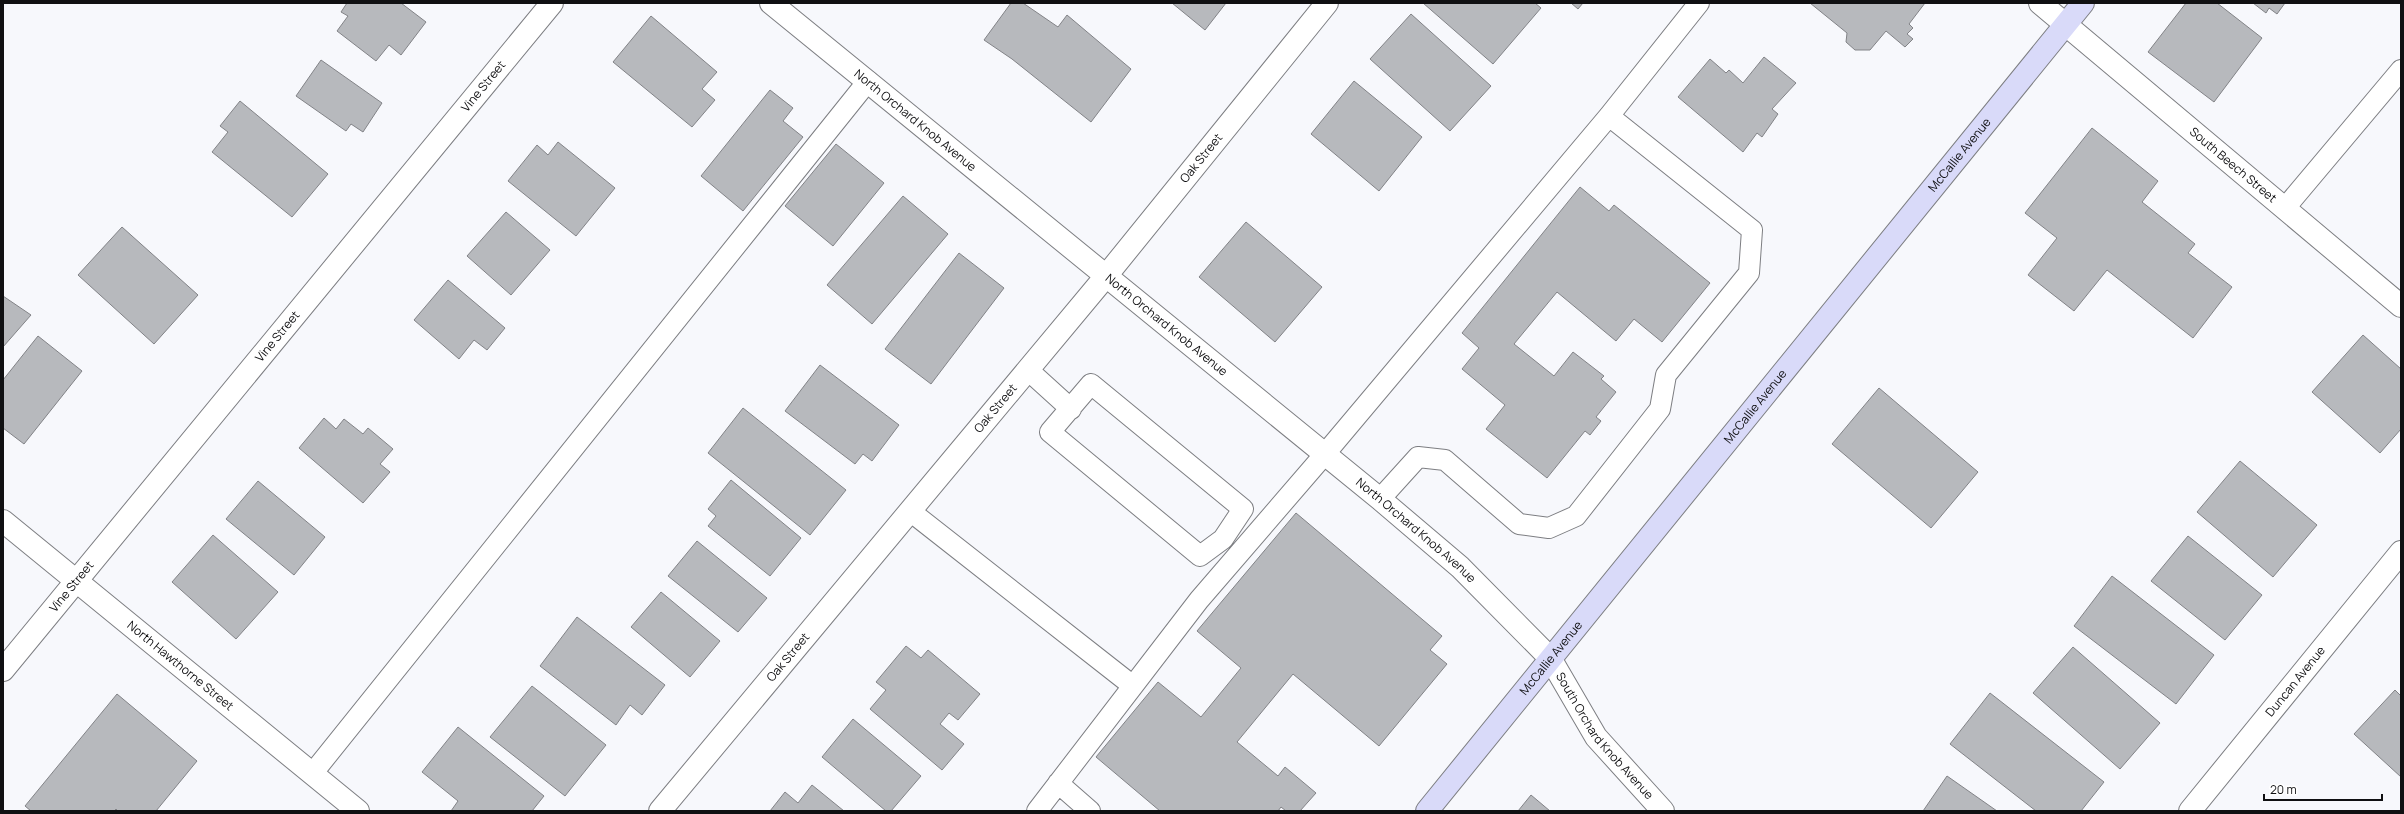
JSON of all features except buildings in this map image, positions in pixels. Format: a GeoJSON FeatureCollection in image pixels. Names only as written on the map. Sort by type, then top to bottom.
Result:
{"type":"FeatureCollection","features":[{"type":"Feature","properties":{"kind":"main road","name":"McCallie Avenue"},"geometry":{"type":"LineString","coordinates":[[1427,811],[2083,3]]}},
{"type":"Feature","properties":{"kind":"street","name":"Vine Street"},"geometry":{"type":"LineString","coordinates":[[3,670],[552,3]]}},
{"type":"Feature","properties":{"kind":"street","name":"North Orchard Knob Avenue"},"geometry":{"type":"LineString","coordinates":[[771,3],[1324,455],[1380,499],[1460,568],[1550,658]]}},
{"type":"Feature","properties":{"kind":"street","name":"Oak Street"},"geometry":{"type":"LineString","coordinates":[[660,811],[1106,276],[1327,3]]}},
{"type":"Feature","properties":{"kind":"street","name":"South Beech Street"},"geometry":{"type":"LineString","coordinates":[[2040,3],[2401,306]]}},
{"type":"Feature","properties":{"kind":"street","name":"North Hawthorne Street"},"geometry":{"type":"LineString","coordinates":[[3,521],[358,811]]}},
{"type":"Feature","properties":{"kind":"street","name":"Duncan Avenue"},"geometry":{"type":"LineString","coordinates":[[2190,811],[2401,552]]}},
{"type":"Feature","properties":{"kind":"street","name":"South Orchard Knob Avenue"},"geometry":{"type":"LineString","coordinates":[[1550,658],[1596,737],[1663,811]]}},
{"type":"Feature","properties":{"kind":"lane"},"geometry":{"type":"LineString","coordinates":[[1037,811],[1199,600],[1324,455],[1609,116],[1699,3]]}},
{"type":"Feature","properties":{"kind":"lane"},"geometry":{"type":"LineString","coordinates":[[2285,208],[2401,70]]}},
{"type":"Feature","properties":{"kind":"lane"},"geometry":{"type":"LineString","coordinates":[[312,774],[868,82]]}},
{"type":"Feature","properties":{"kind":"lane"},"geometry":{"type":"LineString","coordinates":[[1380,499],[1418,457],[1445,460],[1519,524],[1549,528],[1576,516],[1660,409],[1666,375],[1750,273],[1752,230],[1609,116]]}},
{"type":"Feature","properties":{"kind":"lane"},"geometry":{"type":"LineString","coordinates":[[1028,370],[1071,409]]}},
{"type":"Feature","properties":{"kind":"lane"},"geometry":{"type":"LineString","coordinates":[[1091,384],[1243,509],[1223,539],[1200,556],[1050,432],[1091,384]]}},
{"type":"Feature","properties":{"kind":"lane"},"geometry":{"type":"LineString","coordinates":[[910,511],[1133,686]]}},
{"type":"Feature","properties":{"kind":"lane"},"geometry":{"type":"LineString","coordinates":[[1223,539],[1238,556]]}},
{"type":"Feature","properties":{"kind":"lane"},"geometry":{"type":"LineString","coordinates":[[1058,783],[1090,811]]}}]}
